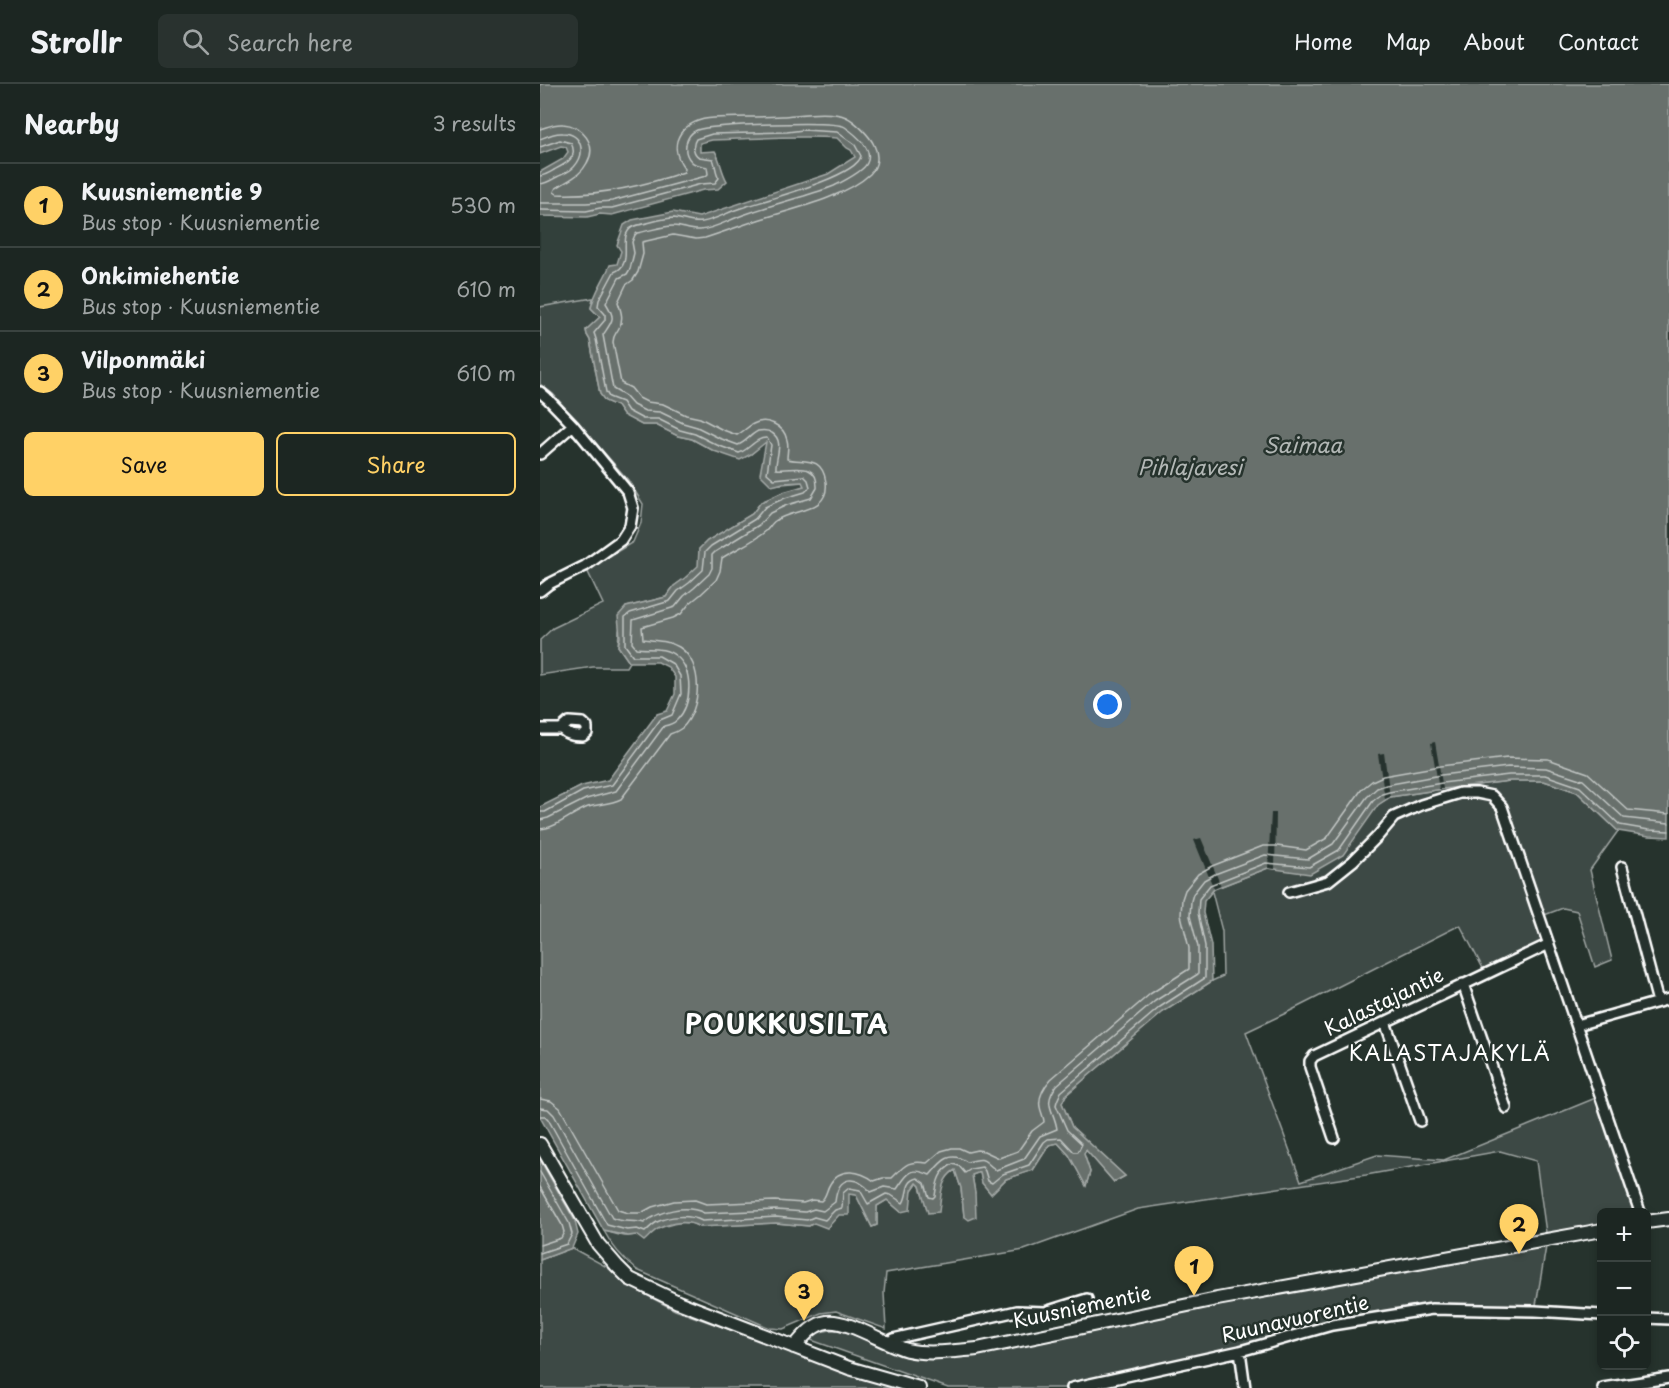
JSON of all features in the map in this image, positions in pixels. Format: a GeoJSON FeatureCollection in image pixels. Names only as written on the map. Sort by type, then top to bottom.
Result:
{"type":"FeatureCollection","features":[{"type":"Feature","properties":{"kind":"street"},"geometry":{"type":"LineString","coordinates":[[540,392],[573,425],[628,492],[633,508],[630,526],[621,540],[585,566],[540,591]]}},
{"type":"Feature","properties":{"kind":"street"},"geometry":{"type":"LineString","coordinates":[[540,454],[573,425]]}},
{"type":"Feature","properties":{"kind":"street"},"geometry":{"type":"LineString","coordinates":[[540,729],[561,729]]}},
{"type":"Feature","properties":{"kind":"street"},"geometry":{"type":"LineString","coordinates":[[1289,892],[1328,881],[1353,861],[1394,817],[1421,805],[1460,793],[1492,796],[1502,807],[1639,1208]]}},
{"type":"Feature","properties":{"kind":"street"},"geometry":{"type":"LineString","coordinates":[[1623,867],[1658,1002]]}},
{"type":"Feature","properties":{"kind":"street","name":"Kalastajantie"},"geometry":{"type":"LineString","coordinates":[[1334,1138],[1310,1066],[1314,1056],[1549,944]]}},
{"type":"Feature","properties":{"kind":"street"},"geometry":{"type":"LineString","coordinates":[[1463,984],[1506,1108]]}},
{"type":"Feature","properties":{"kind":"street"},"geometry":{"type":"LineString","coordinates":[[1576,1025],[1669,999]]}},
{"type":"Feature","properties":{"kind":"street"},"geometry":{"type":"LineString","coordinates":[[1385,1022],[1420,1121]]}},
{"type":"Feature","properties":{"kind":"street"},"geometry":{"type":"LineString","coordinates":[[540,1144],[598,1244],[630,1279],[678,1302],[849,1368],[919,1388]]}},
{"type":"Feature","properties":{"kind":"street"},"geometry":{"type":"LineString","coordinates":[[1651,1221],[1669,1219]]}},
{"type":"Feature","properties":{"kind":"street","name":"Kuusniementie"},"geometry":{"type":"LineString","coordinates":[[794,1347],[808,1332],[827,1322],[841,1322],[908,1350],[946,1352],[977,1349],[1217,1299],[1597,1231]]}},
{"type":"Feature","properties":{"kind":"street"},"geometry":{"type":"LineString","coordinates":[[891,1344],[893,1339],[912,1334],[1017,1311],[1045,1312],[1087,1299]]}},
{"type":"Feature","properties":{"kind":"street","name":"Ruunavuorentie"},"geometry":{"type":"LineString","coordinates":[[1072,1388],[1240,1351],[1332,1325],[1432,1309],[1597,1315]]}},
{"type":"Feature","properties":{"kind":"street"},"geometry":{"type":"LineString","coordinates":[[1651,1318],[1669,1319]]}},
{"type":"Feature","properties":{"kind":"street"},"geometry":{"type":"LineString","coordinates":[[1240,1351],[1245,1388]]}},
{"type":"Feature","properties":{"kind":"street"},"geometry":{"type":"LineString","coordinates":[[1603,1388],[1669,1378]]}},
{"type":"Feature","properties":{"kind":"shaded area"},"geometry":{"type":"Polygon","coordinates":[[[802,136],[837,138],[851,149],[855,157],[828,174],[699,217],[673,212],[621,251],[617,264],[610,265],[593,298],[540,307],[540,216],[613,215],[703,190],[718,189],[700,152],[700,143],[712,140],[802,136]]]}},
{"type":"Feature","properties":{"kind":"shaded area"},"geometry":{"type":"Polygon","coordinates":[[[561,146],[567,147],[568,152],[563,159],[540,172],[540,154],[561,146]]]}},
{"type":"Feature","properties":{"kind":"shaded area"},"geometry":{"type":"Polygon","coordinates":[[[593,298],[591,308],[600,317],[586,330],[600,394],[605,401],[617,406],[623,415],[642,425],[656,425],[678,436],[692,439],[714,451],[751,454],[766,441],[772,485],[803,482],[804,486],[761,502],[752,514],[707,541],[699,549],[699,566],[674,586],[666,597],[626,607],[619,631],[618,646],[629,662],[626,667],[593,667],[540,675],[540,640],[553,628],[603,604],[587,570],[633,542],[641,523],[643,504],[628,480],[553,394],[540,384],[540,307],[593,298]]]}},
{"type":"Feature","properties":{"kind":"shaded area"},"geometry":{"type":"Polygon","coordinates":[[[1510,781],[1544,781],[1577,792],[1618,831],[1590,870],[1612,960],[1595,967],[1577,911],[1563,908],[1539,917],[1549,944],[1486,974],[1460,925],[1246,1032],[1301,1181],[1377,1155],[1444,1160],[1598,1097],[1639,1208],[1597,1208],[1597,1231],[1547,1241],[1535,1311],[1432,1309],[1332,1325],[1117,1379],[1067,1388],[948,1388],[811,1340],[812,1335],[838,1330],[915,1355],[1547,1240],[1536,1161],[1500,1151],[1366,1175],[1138,1209],[1024,1250],[886,1273],[884,1293],[886,1329],[836,1311],[821,1313],[783,1329],[770,1328],[637,1270],[618,1252],[604,1231],[624,1236],[635,1235],[682,1223],[691,1223],[699,1227],[776,1223],[809,1226],[849,1194],[856,1195],[872,1227],[877,1225],[877,1206],[887,1200],[901,1212],[917,1183],[928,1212],[942,1183],[955,1170],[961,1188],[964,1216],[975,1193],[972,1175],[980,1172],[982,1183],[991,1194],[1006,1179],[1033,1170],[1049,1145],[1058,1143],[1069,1155],[1086,1185],[1090,1172],[1084,1154],[1086,1150],[1114,1182],[1125,1176],[1072,1127],[1062,1103],[1066,1095],[1163,1012],[1223,976],[1222,931],[1212,892],[1214,889],[1268,868],[1275,869],[1390,797],[1510,781]]]}},
{"type":"Feature","properties":{"kind":"shaded area"},"geometry":{"type":"Polygon","coordinates":[[[572,1248],[607,1267],[627,1285],[675,1310],[894,1388],[540,1388],[540,1260],[572,1248]]]}},
{"type":"Feature","properties":{"kind":"water","name":"Saimaa"},"geometry":{"type":"Polygon","coordinates":[[[540,84],[1669,84],[1669,837],[1618,831],[1577,792],[1544,781],[1510,781],[1390,797],[1378,805],[1343,855],[1310,874],[1268,868],[1214,889],[1204,901],[1203,913],[1211,945],[1212,981],[1163,1012],[1066,1095],[1062,1103],[1072,1127],[1125,1176],[1114,1182],[1086,1150],[1084,1154],[1090,1172],[1086,1186],[1069,1155],[1058,1143],[1049,1145],[1033,1170],[1006,1179],[991,1194],[982,1183],[980,1172],[972,1175],[976,1217],[969,1220],[964,1216],[961,1188],[955,1170],[944,1183],[939,1212],[928,1213],[917,1183],[912,1190],[910,1210],[901,1212],[887,1200],[877,1206],[877,1225],[872,1227],[856,1195],[849,1194],[849,1215],[839,1215],[827,1228],[814,1223],[809,1226],[776,1223],[699,1227],[690,1223],[680,1223],[669,1224],[658,1229],[644,1241],[636,1235],[628,1236],[604,1231],[540,1117],[540,807],[582,786],[608,780],[657,714],[667,711],[675,694],[675,677],[668,667],[658,662],[629,662],[618,646],[620,637],[618,616],[626,607],[666,597],[674,586],[698,566],[699,549],[707,541],[752,514],[761,502],[804,486],[802,482],[772,486],[760,474],[766,442],[740,460],[656,425],[642,425],[623,415],[617,406],[605,401],[600,394],[586,330],[600,317],[591,308],[610,265],[617,264],[621,251],[617,245],[624,225],[632,220],[673,212],[699,217],[828,174],[855,157],[851,150],[837,138],[712,140],[700,143],[700,152],[715,151],[717,155],[727,181],[718,189],[703,190],[612,215],[540,216],[540,172],[563,159],[568,152],[566,147],[561,146],[540,154],[540,84]]]}},
{"type":"Feature","properties":{"kind":"water"},"geometry":{"type":"Polygon","coordinates":[[[540,1160],[575,1221],[578,1234],[572,1248],[540,1260],[540,1160]]]}},
{"type":"Feature","properties":{"kind":"pier"},"geometry":{"type":"Polygon","coordinates":[[[1435,742],[1443,789],[1439,789],[1431,743],[1435,742]]]}},
{"type":"Feature","properties":{"kind":"pier"},"geometry":{"type":"Polygon","coordinates":[[[1384,753],[1390,797],[1385,799],[1378,754],[1384,753]]]}},
{"type":"Feature","properties":{"kind":"pier"},"geometry":{"type":"Polygon","coordinates":[[[1271,813],[1276,813],[1275,869],[1268,868],[1271,813]]]}},
{"type":"Feature","properties":{"kind":"pier"},"geometry":{"type":"Polygon","coordinates":[[[1201,838],[1221,886],[1214,889],[1194,840],[1201,838]]]}},
{"type":"Feature","properties":{"kind":"place","name":"Onkimiehentie"},"geometry":{"type":"Point","coordinates":[1519,1254]}},
{"type":"Feature","properties":{"kind":"place","name":"Kuusniementie 9"},"geometry":{"type":"Point","coordinates":[1194,1296]}},
{"type":"Feature","properties":{"kind":"place","name":"Vilponmäki"},"geometry":{"type":"Point","coordinates":[804,1321]}},
{"type":"Feature","properties":{"kind":"district","name":"POUKKUSILTA"},"geometry":{"type":"Point","coordinates":[787,1025]}},
{"type":"Feature","properties":{"kind":"district","name":"KALASTAJAKYLÄ"},"geometry":{"type":"Point","coordinates":[1450,1054]}},
{"type":"Feature","properties":{"kind":"water label","name":"Pihlajavesi"},"geometry":{"type":"Point","coordinates":[1190,468]}}]}
